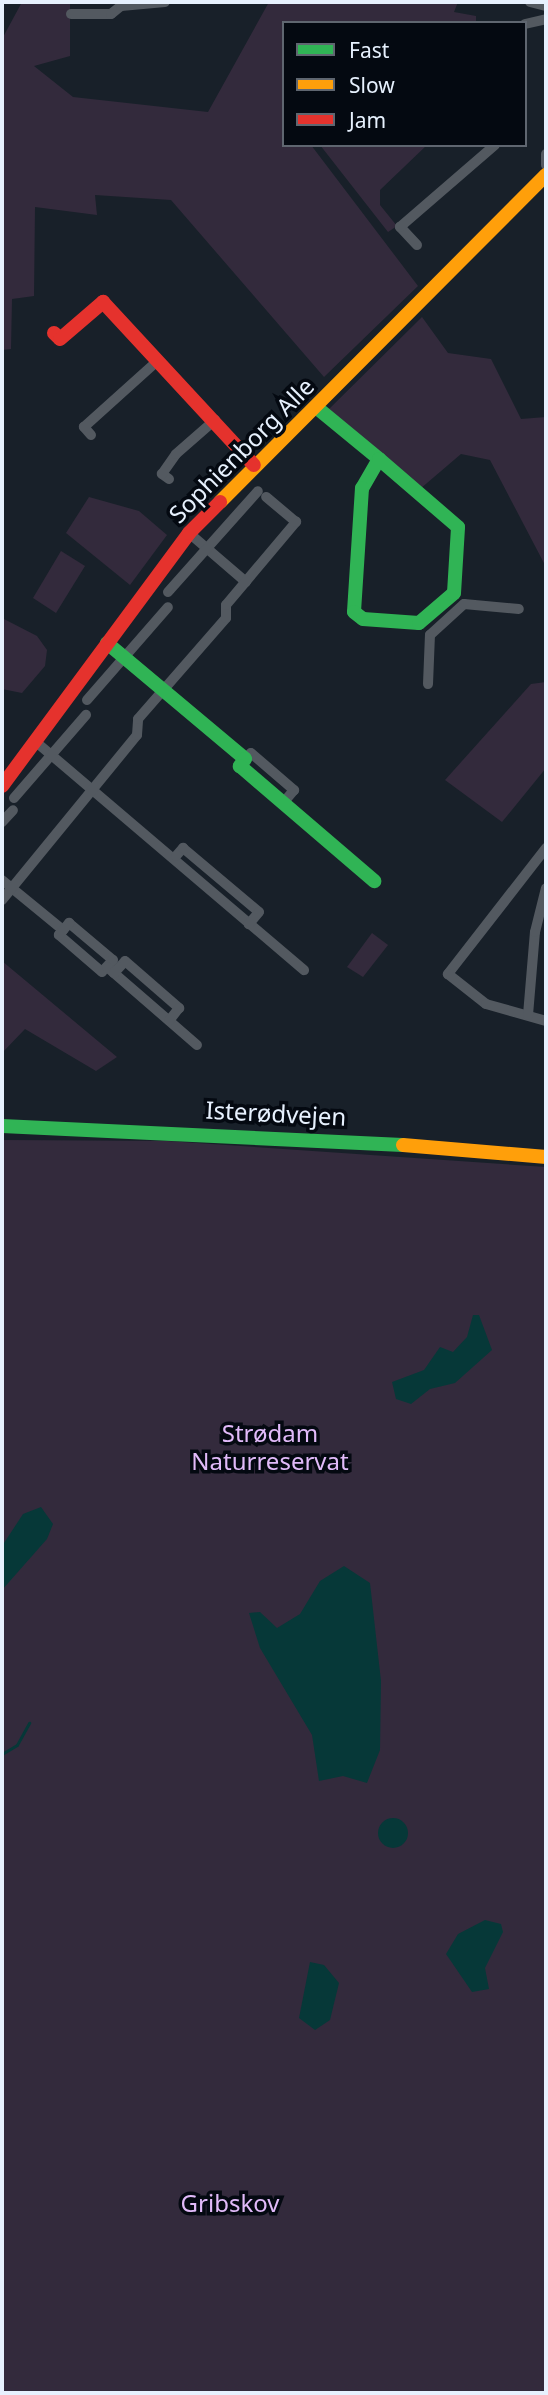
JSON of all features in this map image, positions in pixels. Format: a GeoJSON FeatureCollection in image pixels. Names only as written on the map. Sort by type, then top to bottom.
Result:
{"type":"FeatureCollection","features":[{"type":"Feature","properties":{"kind":"main road","name":"Sophienborg Alle"},"geometry":{"type":"LineString","coordinates":[[2,786],[189,533],[546,175]]}},
{"type":"Feature","properties":{"kind":"main road"},"geometry":{"type":"LineString","coordinates":[[54,333],[60,339],[103,302],[154,364],[165,364],[254,466]]}},
{"type":"Feature","properties":{"kind":"main road"},"geometry":{"type":"LineString","coordinates":[[316,407],[379,459],[457,527],[454,593],[413,623],[354,612],[362,488],[379,459]]}},
{"type":"Feature","properties":{"kind":"main road"},"geometry":{"type":"LineString","coordinates":[[107,643],[246,759],[240,766],[374,881]]}},
{"type":"Feature","properties":{"kind":"main road","name":"Isterødvejen"},"geometry":{"type":"LineString","coordinates":[[2,1126],[316,1137],[546,1157]]}},
{"type":"Feature","properties":{"kind":"street"},"geometry":{"type":"LineString","coordinates":[[71,14],[111,14],[121,6],[166,2]]}},
{"type":"Feature","properties":{"kind":"street"},"geometry":{"type":"LineString","coordinates":[[530,2],[546,6]]}},
{"type":"Feature","properties":{"kind":"street"},"geometry":{"type":"LineString","coordinates":[[527,24],[546,19]]}},
{"type":"Feature","properties":{"kind":"street"},"geometry":{"type":"LineString","coordinates":[[416,245],[400,227],[493,147]]}},
{"type":"Feature","properties":{"kind":"street"},"geometry":{"type":"LineString","coordinates":[[546,154],[546,165]]}},
{"type":"Feature","properties":{"kind":"street"},"geometry":{"type":"LineString","coordinates":[[91,435],[84,426],[154,364]]}},
{"type":"Feature","properties":{"kind":"street"},"geometry":{"type":"LineString","coordinates":[[169,480],[162,474],[176,454],[215,420]]}},
{"type":"Feature","properties":{"kind":"street"},"geometry":{"type":"LineString","coordinates":[[2,900],[91,787],[137,735],[138,719],[226,618],[226,605],[296,522],[262,494],[207,548],[168,592]]}},
{"type":"Feature","properties":{"kind":"street"},"geometry":{"type":"LineString","coordinates":[[189,533],[246,582]]}},
{"type":"Feature","properties":{"kind":"street"},"geometry":{"type":"LineString","coordinates":[[454,586],[471,605]]}},
{"type":"Feature","properties":{"kind":"street"},"geometry":{"type":"LineString","coordinates":[[428,684],[430,635],[471,605],[519,609]]}},
{"type":"Feature","properties":{"kind":"street"},"geometry":{"type":"LineString","coordinates":[[87,700],[168,607]]}},
{"type":"Feature","properties":{"kind":"street"},"geometry":{"type":"LineString","coordinates":[[413,623],[430,642]]}},
{"type":"Feature","properties":{"kind":"street"},"geometry":{"type":"LineString","coordinates":[[14,798],[86,715]]}},
{"type":"Feature","properties":{"kind":"street"},"geometry":{"type":"LineString","coordinates":[[36,742],[176,856],[249,924],[304,970]]}},
{"type":"Feature","properties":{"kind":"street"},"geometry":{"type":"LineString","coordinates":[[2,822],[13,810]]}},
{"type":"Feature","properties":{"kind":"street"},"geometry":{"type":"LineString","coordinates":[[176,856],[183,848],[259,912],[249,924]]}},
{"type":"Feature","properties":{"kind":"street"},"geometry":{"type":"LineString","coordinates":[[546,848],[448,974],[486,1004],[546,1021]]}},
{"type":"Feature","properties":{"kind":"street"},"geometry":{"type":"LineString","coordinates":[[2,880],[63,930]]}},
{"type":"Feature","properties":{"kind":"street"},"geometry":{"type":"LineString","coordinates":[[528,1015],[546,888]]}},
{"type":"Feature","properties":{"kind":"street"},"geometry":{"type":"LineString","coordinates":[[111,970],[113,960],[69,923],[59,935],[102,972],[111,970],[125,961],[179,1008],[169,1021]]}},
{"type":"Feature","properties":{"kind":"street"},"geometry":{"type":"LineString","coordinates":[[111,970],[197,1045]]}},
{"type":"Feature","properties":{"kind":"green space"},"geometry":{"type":"Polygon","coordinates":[[[22,2],[70,2],[70,56],[34,66],[73,97],[208,112],[269,2],[458,2],[454,12],[476,16],[476,21],[282,21],[282,147],[313,147],[418,286],[324,377],[171,200],[95,195],[97,215],[35,207],[34,296],[12,299],[11,349],[2,350],[2,39],[22,2]]]}},
{"type":"Feature","properties":{"kind":"green space"},"geometry":{"type":"Polygon","coordinates":[[[322,147],[425,147],[380,190],[380,205],[397,226],[388,232],[322,147]]]}},
{"type":"Feature","properties":{"kind":"green space"},"geometry":{"type":"Polygon","coordinates":[[[422,317],[448,353],[491,359],[521,419],[546,417],[546,567],[490,460],[461,454],[420,489],[327,411],[422,317]]]}},
{"type":"Feature","properties":{"kind":"green space"},"geometry":{"type":"Polygon","coordinates":[[[89,497],[139,511],[167,535],[130,585],[66,533],[89,497]]]}},
{"type":"Feature","properties":{"kind":"green space"},"geometry":{"type":"Polygon","coordinates":[[[61,551],[85,566],[56,613],[33,598],[61,551]]]}},
{"type":"Feature","properties":{"kind":"green space"},"geometry":{"type":"Polygon","coordinates":[[[2,618],[37,636],[47,650],[45,666],[22,693],[2,689],[2,618]]]}},
{"type":"Feature","properties":{"kind":"green space"},"geometry":{"type":"Polygon","coordinates":[[[546,682],[546,768],[502,822],[445,780],[531,684],[546,682]]]}},
{"type":"Feature","properties":{"kind":"green space"},"geometry":{"type":"Polygon","coordinates":[[[372,933],[388,945],[363,977],[347,967],[372,933]]]}},
{"type":"Feature","properties":{"kind":"green space"},"geometry":{"type":"Polygon","coordinates":[[[2,961],[117,1057],[96,1071],[25,1029],[2,1053],[2,961]]]}},
{"type":"Feature","properties":{"kind":"green space","name":"Gribskov"},"geometry":{"type":"Polygon","coordinates":[[[2,1140],[167,1141],[546,1167],[546,2393],[2,2393],[2,1140]]]}},
{"type":"Feature","properties":{"kind":"shaded area"},"geometry":{"type":"Polygon","coordinates":[[[473,1315],[479,1315],[492,1350],[455,1383],[430,1389],[411,1404],[396,1399],[392,1382],[424,1370],[440,1347],[453,1352],[467,1337],[473,1315]]]}},
{"type":"Feature","properties":{"kind":"shaded area"},"geometry":{"type":"Polygon","coordinates":[[[41,1507],[53,1524],[47,1539],[2,1590],[2,1546],[23,1514],[41,1507]]]}},
{"type":"Feature","properties":{"kind":"shaded area"},"geometry":{"type":"Polygon","coordinates":[[[344,1566],[370,1583],[381,1681],[380,1750],[367,1783],[343,1776],[319,1781],[312,1735],[260,1648],[249,1613],[260,1612],[277,1628],[300,1614],[320,1581],[344,1566]]]}},
{"type":"Feature","properties":{"kind":"shaded area"},"geometry":{"type":"Polygon","coordinates":[[[393,1818],[403,1823],[408,1833],[403,1843],[393,1848],[383,1843],[378,1833],[383,1823],[393,1818]]]}},
{"type":"Feature","properties":{"kind":"shaded area"},"geometry":{"type":"Polygon","coordinates":[[[485,1920],[501,1924],[503,1932],[485,1968],[489,1989],[472,1992],[446,1954],[458,1934],[485,1920]]]}},
{"type":"Feature","properties":{"kind":"shaded area"},"geometry":{"type":"Polygon","coordinates":[[[310,1962],[324,1965],[339,1983],[330,2020],[315,2030],[299,2018],[310,1962]]]}},
{"type":"Feature","properties":{"kind":"waterway"},"geometry":{"type":"LineString","coordinates":[[2,1754],[17,1745],[29,1723]]}},
{"type":"Feature","properties":{"kind":"traffic: fast"},"geometry":{"type":"LineString","coordinates":[[316,407],[379,459],[362,488],[354,612],[363,619],[419,623],[454,593],[458,527],[379,459]]}},
{"type":"Feature","properties":{"kind":"traffic: fast"},"geometry":{"type":"LineString","coordinates":[[107,643],[245,759],[240,766],[374,881]]}},
{"type":"Feature","properties":{"kind":"traffic: fast"},"geometry":{"type":"LineString","coordinates":[[2,1126],[403,1145]]}},
{"type":"Feature","properties":{"kind":"traffic: slow"},"geometry":{"type":"LineString","coordinates":[[220,502],[546,175]]}},
{"type":"Feature","properties":{"kind":"traffic: slow"},"geometry":{"type":"LineString","coordinates":[[403,1145],[546,1157]]}},
{"type":"Feature","properties":{"kind":"traffic: jam"},"geometry":{"type":"LineString","coordinates":[[54,333],[60,339],[103,302],[254,465]]}},
{"type":"Feature","properties":{"kind":"traffic: jam"},"geometry":{"type":"LineString","coordinates":[[2,786],[189,533],[220,502]]}},
{"type":"Feature","properties":{"kind":"park label","name":"Strødam Naturreservat"},"geometry":{"type":"Point","coordinates":[270,1447]}}]}
